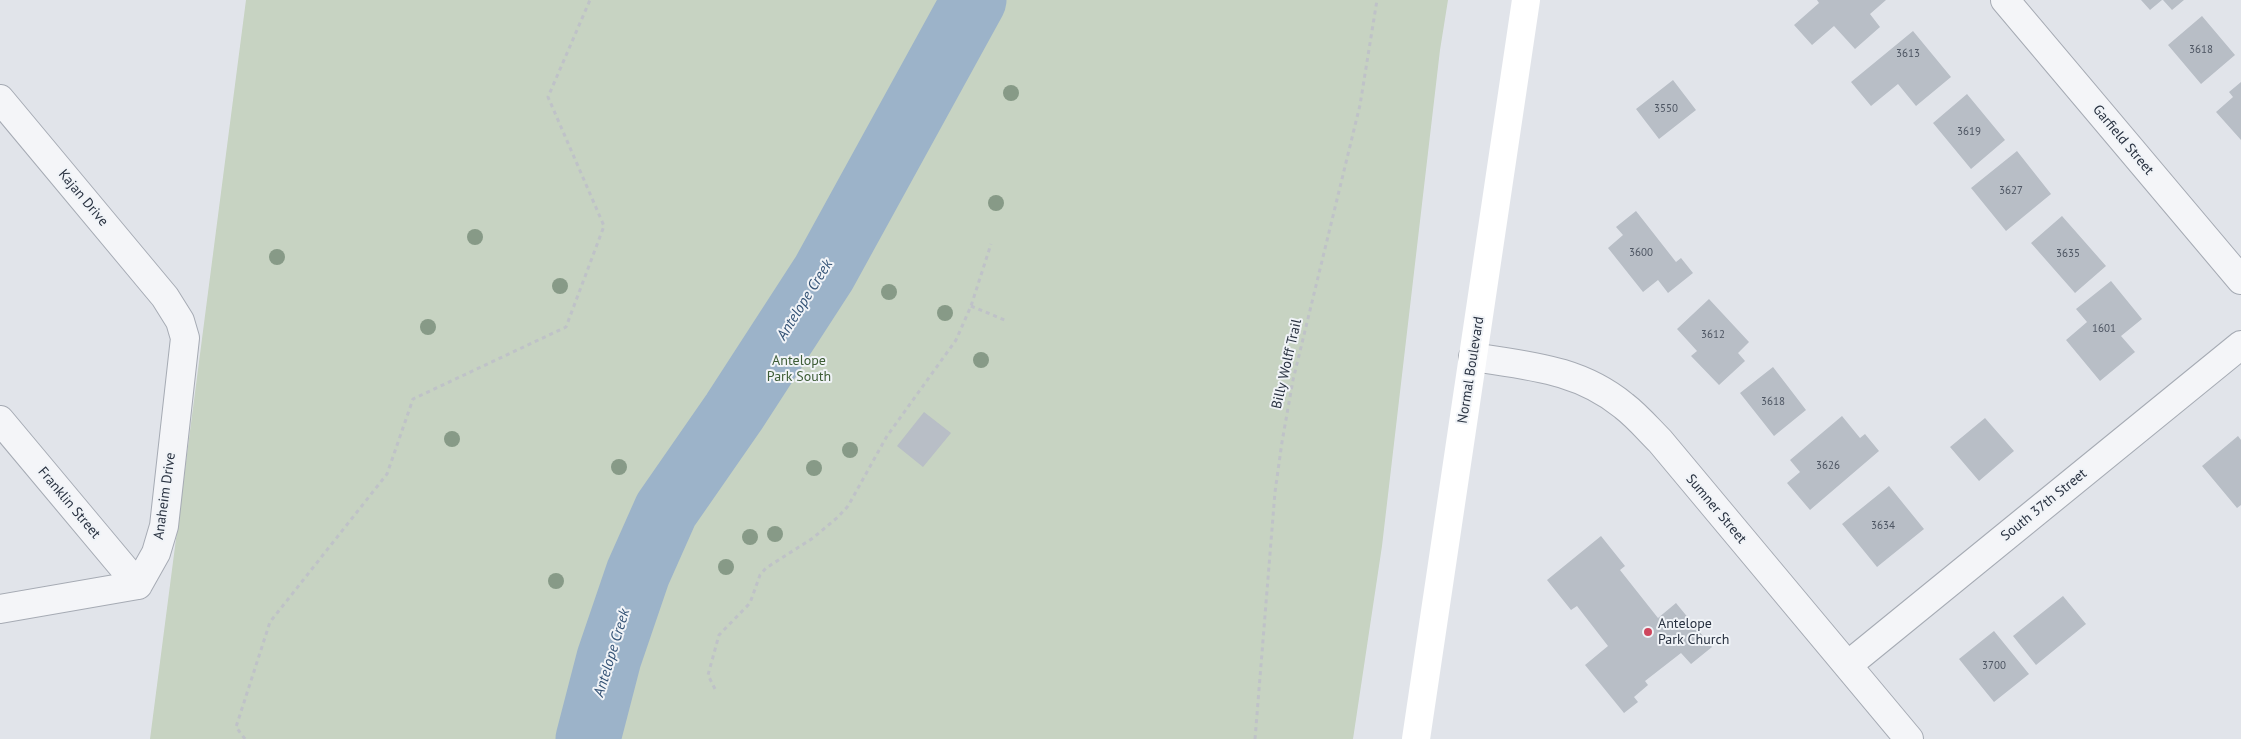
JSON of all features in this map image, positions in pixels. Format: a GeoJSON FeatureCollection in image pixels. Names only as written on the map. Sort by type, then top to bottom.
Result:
{"type":"FeatureCollection","features":[{"type":"Feature","properties":{"kind":"main road","name":"Normal Boulevard"},"geometry":{"type":"LineString","coordinates":[[1416,739],[1526,0]]}},
{"type":"Feature","properties":{"kind":"street","name":"Garfield Street"},"geometry":{"type":"LineString","coordinates":[[2005,0],[2241,280]]}},
{"type":"Feature","properties":{"kind":"street","name":"Kajan Drive"},"geometry":{"type":"LineString","coordinates":[[0,99],[165,297]]}},
{"type":"Feature","properties":{"kind":"street","name":"Anaheim Drive"},"geometry":{"type":"LineString","coordinates":[[138,585],[156,553],[164,526],[185,338],[180,322],[165,297]]}},
{"type":"Feature","properties":{"kind":"street","name":"South 37th Street"},"geometry":{"type":"LineString","coordinates":[[1848,665],[2241,345]]}},
{"type":"Feature","properties":{"kind":"street","name":"Sumner Street"},"geometry":{"type":"LineString","coordinates":[[1473,357],[1543,368],[1570,375],[1590,383],[1625,406],[1660,441],[1909,739]]}},
{"type":"Feature","properties":{"kind":"street","name":"Franklin Street"},"geometry":{"type":"LineString","coordinates":[[0,420],[138,585]]}},
{"type":"Feature","properties":{"kind":"street"},"geometry":{"type":"LineString","coordinates":[[0,609],[138,585]]}},
{"type":"Feature","properties":{"kind":"path"},"geometry":{"type":"LineString","coordinates":[[245,739],[236,728],[270,622],[387,474],[413,400],[566,327],[604,226],[548,97],[590,0]]}},
{"type":"Feature","properties":{"kind":"path","name":"Billy Wolff Trail"},"geometry":{"type":"LineString","coordinates":[[1255,739],[1275,492],[1282,442],[1293,380],[1359,114],[1377,0]]}},
{"type":"Feature","properties":{"kind":"path"},"geometry":{"type":"LineString","coordinates":[[715,689],[708,675],[719,635],[750,603],[760,575],[766,568],[813,538],[848,506],[888,436],[956,340],[971,306],[991,244]]}},
{"type":"Feature","properties":{"kind":"path"},"geometry":{"type":"LineString","coordinates":[[971,306],[1007,320]]}},
{"type":"Feature","properties":{"kind":"green space","name":"Antelope Park South"},"geometry":{"type":"Polygon","coordinates":[[[246,0],[1448,0],[1440,50],[1382,546],[1353,739],[150,739],[246,0]]]}},
{"type":"Feature","properties":{"kind":"building"},"geometry":{"type":"Polygon","coordinates":[[[1817,0],[1886,0],[1870,14],[1880,27],[1855,49],[1834,26],[1812,45],[1794,25],[1819,3],[1817,0]]]}},
{"type":"Feature","properties":{"kind":"building"},"geometry":{"type":"Polygon","coordinates":[[[2141,0],[2162,0],[2150,10],[2141,0]]]}},
{"type":"Feature","properties":{"kind":"building"},"geometry":{"type":"Polygon","coordinates":[[[2163,0],[2184,0],[2172,10],[2163,0]]]}},
{"type":"Feature","properties":{"kind":"building"},"geometry":{"type":"Polygon","coordinates":[[[2202,16],[2235,55],[2201,84],[2168,45],[2202,16]]]}},
{"type":"Feature","properties":{"kind":"building"},"geometry":{"type":"Polygon","coordinates":[[[1913,31],[1951,77],[1916,106],[1898,84],[1871,106],[1851,82],[1913,31]]]}},
{"type":"Feature","properties":{"kind":"building"},"geometry":{"type":"Polygon","coordinates":[[[1673,80],[1696,110],[1659,139],[1636,109],[1673,80]]]}},
{"type":"Feature","properties":{"kind":"building"},"geometry":{"type":"Polygon","coordinates":[[[2241,82],[2241,140],[2216,112],[2233,97],[2229,92],[2241,82]]]}},
{"type":"Feature","properties":{"kind":"building"},"geometry":{"type":"Polygon","coordinates":[[[1967,94],[2005,140],[1971,169],[1933,123],[1967,94]]]}},
{"type":"Feature","properties":{"kind":"building"},"geometry":{"type":"Polygon","coordinates":[[[2017,151],[2051,194],[2006,231],[1971,188],[2017,151]]]}},
{"type":"Feature","properties":{"kind":"building"},"geometry":{"type":"Polygon","coordinates":[[[1636,211],[1676,262],[1681,258],[1693,273],[1668,293],[1658,280],[1643,292],[1608,248],[1623,235],[1616,227],[1636,211]]]}},
{"type":"Feature","properties":{"kind":"building"},"geometry":{"type":"Polygon","coordinates":[[[2062,216],[2106,266],[2075,293],[2031,243],[2062,216]]]}},
{"type":"Feature","properties":{"kind":"building"},"geometry":{"type":"Polygon","coordinates":[[[2111,281],[2142,319],[2121,336],[2135,352],[2100,381],[2066,340],[2087,322],[2076,309],[2111,281]]]}},
{"type":"Feature","properties":{"kind":"building"},"geometry":{"type":"Polygon","coordinates":[[[1709,299],[1749,342],[1738,353],[1745,361],[1719,385],[1691,356],[1697,351],[1677,329],[1709,299]]]}},
{"type":"Feature","properties":{"kind":"building"},"geometry":{"type":"Polygon","coordinates":[[[1773,367],[1806,410],[1774,436],[1740,393],[1773,367]]]}},
{"type":"Feature","properties":{"kind":"building"},"geometry":{"type":"Polygon","coordinates":[[[924,412],[951,433],[923,467],[897,446],[924,412]]]}},
{"type":"Feature","properties":{"kind":"building"},"geometry":{"type":"Polygon","coordinates":[[[1842,416],[1860,438],[1865,434],[1879,451],[1810,510],[1787,483],[1800,472],[1790,460],[1842,416]]]}},
{"type":"Feature","properties":{"kind":"building"},"geometry":{"type":"Polygon","coordinates":[[[1985,418],[2014,451],[1979,481],[1950,447],[1985,418]]]}},
{"type":"Feature","properties":{"kind":"building"},"geometry":{"type":"Polygon","coordinates":[[[2238,436],[2241,440],[2241,505],[2237,508],[2202,466],[2238,436]]]}},
{"type":"Feature","properties":{"kind":"building"},"geometry":{"type":"Polygon","coordinates":[[[1889,486],[1924,529],[1877,567],[1842,524],[1889,486]]]}},
{"type":"Feature","properties":{"kind":"building","name":"Antelope Park Church"},"geometry":{"type":"Polygon","coordinates":[[[1601,536],[1625,566],[1620,570],[1658,618],[1676,603],[1712,647],[1691,664],[1681,653],[1645,681],[1648,685],[1634,697],[1638,702],[1624,713],[1585,665],[1608,646],[1577,606],[1571,610],[1547,580],[1601,536]]]}},
{"type":"Feature","properties":{"kind":"building"},"geometry":{"type":"Polygon","coordinates":[[[2063,596],[2086,624],[2036,665],[2013,636],[2063,596]]]}},
{"type":"Feature","properties":{"kind":"building"},"geometry":{"type":"Polygon","coordinates":[[[1994,631],[2029,674],[1994,702],[1959,659],[1994,631]]]}},
{"type":"Feature","properties":{"kind":"waterway","name":"Antelope Creek"},"geometry":{"type":"LineString","coordinates":[[588,739],[609,658],[638,573],[666,510],[734,412],[824,273],[974,0]]}},
{"type":"Feature","properties":{"kind":"place","name":"Antelope Park Church"},"geometry":{"type":"Point","coordinates":[1648,632]}}]}
